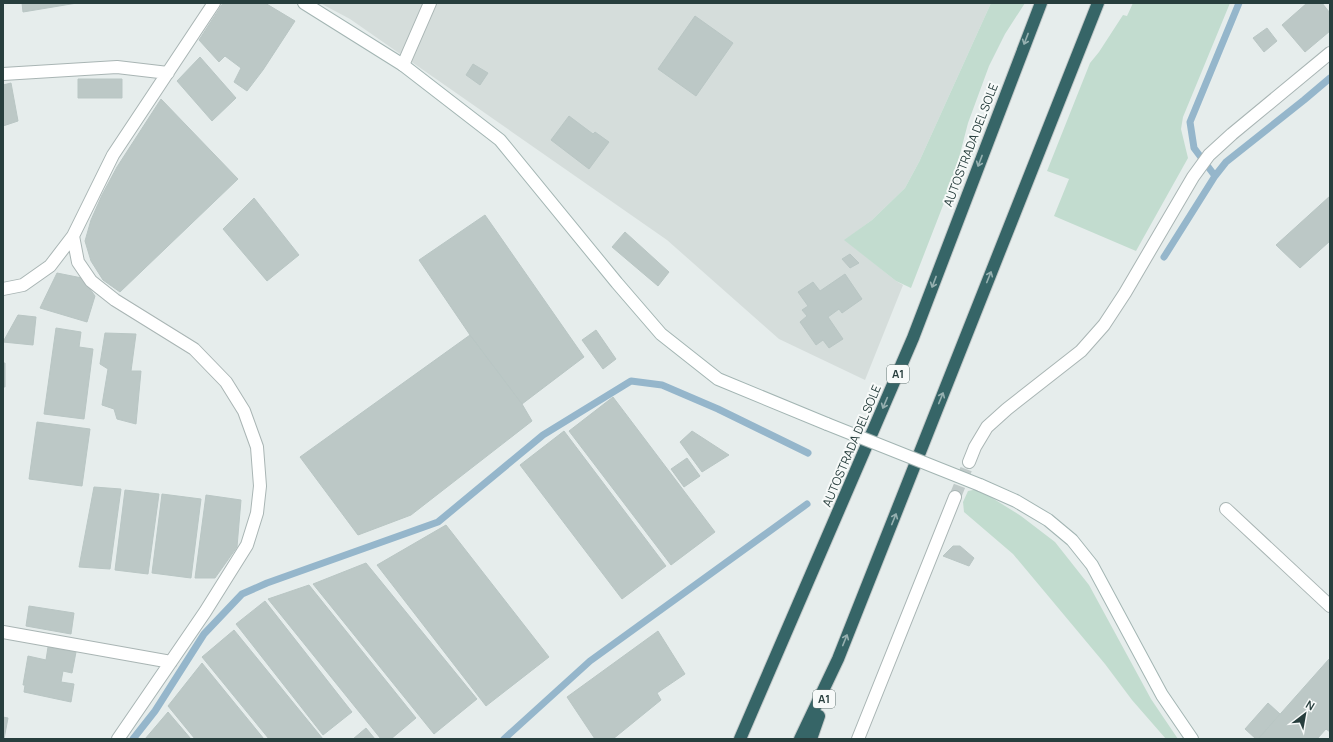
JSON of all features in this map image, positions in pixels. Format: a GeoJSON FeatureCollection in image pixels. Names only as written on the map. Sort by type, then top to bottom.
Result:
{"type":"FeatureCollection","features":[{"type":"Feature","properties":{"kind":"highway","name":"AUTOSTRADA DEL SOLE"},"geometry":{"type":"LineString","coordinates":[[740,739],[913,338],[1041,3]]}},
{"type":"Feature","properties":{"kind":"highway","name":"A1"},"geometry":{"type":"LineString","coordinates":[[810,739],[838,659],[1098,3]]}},
{"type":"Feature","properties":{"kind":"highway","name":"A1"},"geometry":{"type":"LineString","coordinates":[[800,739],[838,659]]}},
{"type":"Feature","properties":{"kind":"street"},"geometry":{"type":"LineString","coordinates":[[3,289],[23,285],[50,266],[73,236],[113,155],[214,3]]}},
{"type":"Feature","properties":{"kind":"street"},"geometry":{"type":"LineString","coordinates":[[304,3],[402,66],[500,140],[612,277],[662,334],[718,378],[1016,501],[1041,516],[1072,540],[1092,565],[1162,695],[1192,739]]}},
{"type":"Feature","properties":{"kind":"street"},"geometry":{"type":"LineString","coordinates":[[402,66],[430,3]]}},
{"type":"Feature","properties":{"kind":"street"},"geometry":{"type":"LineString","coordinates":[[969,462],[975,447],[987,427],[1007,409],[1081,351],[1104,325],[1125,293],[1198,169],[1209,155],[1232,134],[1330,53]]}},
{"type":"Feature","properties":{"kind":"street"},"geometry":{"type":"LineString","coordinates":[[3,74],[117,67],[168,73]]}},
{"type":"Feature","properties":{"kind":"street"},"geometry":{"type":"LineString","coordinates":[[73,236],[78,262],[91,281],[115,300],[194,349],[226,382],[244,410],[257,447],[260,486],[257,513],[247,545],[206,612],[118,739]]}},
{"type":"Feature","properties":{"kind":"street"},"geometry":{"type":"LineString","coordinates":[[858,739],[955,497]]}},
{"type":"Feature","properties":{"kind":"street"},"geometry":{"type":"LineString","coordinates":[[1226,509],[1330,606]]}},
{"type":"Feature","properties":{"kind":"street"},"geometry":{"type":"LineString","coordinates":[[3,632],[171,662]]}},
{"type":"Feature","properties":{"kind":"shaded area"},"geometry":{"type":"Polygon","coordinates":[[[320,3],[991,3],[919,162],[905,188],[872,220],[845,240],[903,285],[865,380],[779,339],[667,240],[350,19],[320,3]]]}},
{"type":"Feature","properties":{"kind":"green space"},"geometry":{"type":"Polygon","coordinates":[[[991,3],[1025,3],[1005,34],[989,66],[968,123],[954,177],[911,288],[896,281],[844,240],[872,220],[905,188],[919,162],[991,3]]]}},
{"type":"Feature","properties":{"kind":"green space"},"geometry":{"type":"Polygon","coordinates":[[[1133,3],[1230,3],[1183,117],[1181,129],[1188,158],[1136,251],[1054,216],[1069,179],[1047,171],[1090,63],[1123,15],[1127,16],[1133,3]]]}},
{"type":"Feature","properties":{"kind":"green space"},"geometry":{"type":"Polygon","coordinates":[[[978,489],[1021,516],[1055,542],[1089,585],[1151,699],[1178,739],[1166,739],[1132,700],[1105,664],[1013,554],[964,512],[963,502],[968,491],[978,489]]]}},
{"type":"Feature","properties":{"kind":"building"},"geometry":{"type":"Polygon","coordinates":[[[22,3],[77,3],[23,12],[22,3]]]}},
{"type":"Feature","properties":{"kind":"building"},"geometry":{"type":"Polygon","coordinates":[[[223,3],[265,3],[295,21],[263,70],[247,91],[234,82],[241,68],[225,56],[219,62],[199,40],[223,3]]]}},
{"type":"Feature","properties":{"kind":"building"},"geometry":{"type":"Polygon","coordinates":[[[1307,3],[1322,3],[1330,13],[1330,31],[1305,52],[1282,25],[1307,3]]]}},
{"type":"Feature","properties":{"kind":"building"},"geometry":{"type":"Polygon","coordinates":[[[695,16],[733,43],[696,96],[658,69],[695,16]]]}},
{"type":"Feature","properties":{"kind":"building"},"geometry":{"type":"Polygon","coordinates":[[[1267,28],[1277,41],[1264,52],[1253,38],[1267,28]]]}},
{"type":"Feature","properties":{"kind":"building"},"geometry":{"type":"Polygon","coordinates":[[[200,57],[236,98],[212,121],[177,81],[200,57]]]}},
{"type":"Feature","properties":{"kind":"building"},"geometry":{"type":"Polygon","coordinates":[[[473,64],[488,73],[480,85],[466,75],[473,64]]]}},
{"type":"Feature","properties":{"kind":"building"},"geometry":{"type":"Polygon","coordinates":[[[78,79],[122,79],[122,98],[78,98],[78,79]]]}},
{"type":"Feature","properties":{"kind":"building"},"geometry":{"type":"Polygon","coordinates":[[[11,83],[18,121],[3,126],[3,85],[11,83]]]}},
{"type":"Feature","properties":{"kind":"building"},"geometry":{"type":"Polygon","coordinates":[[[161,99],[238,179],[120,292],[103,280],[91,261],[85,241],[91,220],[102,195],[117,167],[161,99]]]}},
{"type":"Feature","properties":{"kind":"building"},"geometry":{"type":"Polygon","coordinates":[[[569,116],[593,134],[595,132],[609,142],[589,169],[551,140],[569,116]]]}},
{"type":"Feature","properties":{"kind":"building"},"geometry":{"type":"Polygon","coordinates":[[[1330,196],[1330,241],[1300,268],[1276,245],[1330,196]]]}},
{"type":"Feature","properties":{"kind":"building"},"geometry":{"type":"Polygon","coordinates":[[[254,198],[299,255],[267,281],[223,229],[254,198]]]}},
{"type":"Feature","properties":{"kind":"building"},"geometry":{"type":"Polygon","coordinates":[[[485,215],[584,357],[522,404],[470,335],[419,260],[485,215]]]}},
{"type":"Feature","properties":{"kind":"building"},"geometry":{"type":"Polygon","coordinates":[[[625,232],[669,272],[658,286],[612,247],[625,232]]]}},
{"type":"Feature","properties":{"kind":"building"},"geometry":{"type":"Polygon","coordinates":[[[850,254],[859,263],[850,268],[842,259],[850,254]]]}},
{"type":"Feature","properties":{"kind":"building"},"geometry":{"type":"Polygon","coordinates":[[[57,273],[82,278],[95,296],[87,322],[40,308],[57,273]]]}},
{"type":"Feature","properties":{"kind":"building"},"geometry":{"type":"Polygon","coordinates":[[[845,274],[862,299],[842,313],[839,309],[828,317],[843,339],[829,348],[823,340],[816,345],[800,322],[807,316],[802,310],[808,306],[798,292],[813,282],[820,291],[845,274]]]}},
{"type":"Feature","properties":{"kind":"building"},"geometry":{"type":"Polygon","coordinates":[[[18,315],[36,317],[33,345],[3,342],[18,315]]]}},
{"type":"Feature","properties":{"kind":"building"},"geometry":{"type":"Polygon","coordinates":[[[56,328],[81,332],[79,347],[93,349],[84,419],[44,414],[56,328]]]}},
{"type":"Feature","properties":{"kind":"building"},"geometry":{"type":"Polygon","coordinates":[[[596,330],[616,359],[603,369],[582,340],[596,330]]]}},
{"type":"Feature","properties":{"kind":"building"},"geometry":{"type":"Polygon","coordinates":[[[105,333],[136,334],[131,371],[141,371],[136,424],[117,419],[114,409],[102,405],[108,369],[100,364],[105,333]]]}},
{"type":"Feature","properties":{"kind":"building"},"geometry":{"type":"Polygon","coordinates":[[[470,335],[522,404],[532,421],[411,515],[358,535],[300,457],[470,335]]]}},
{"type":"Feature","properties":{"kind":"building"},"geometry":{"type":"Polygon","coordinates":[[[3,363],[5,363],[5,387],[3,387],[3,363]]]}},
{"type":"Feature","properties":{"kind":"building"},"geometry":{"type":"Polygon","coordinates":[[[613,397],[715,532],[671,565],[569,431],[613,397]]]}},
{"type":"Feature","properties":{"kind":"building"},"geometry":{"type":"Polygon","coordinates":[[[37,422],[90,429],[82,486],[29,479],[37,422]]]}},
{"type":"Feature","properties":{"kind":"building"},"geometry":{"type":"Polygon","coordinates":[[[564,431],[666,566],[622,599],[520,465],[564,431]]]}},
{"type":"Feature","properties":{"kind":"building"},"geometry":{"type":"Polygon","coordinates":[[[692,431],[729,455],[702,472],[680,442],[692,431]]]}},
{"type":"Feature","properties":{"kind":"building"},"geometry":{"type":"Polygon","coordinates":[[[687,458],[700,476],[684,487],[671,469],[687,458]]]}},
{"type":"Feature","properties":{"kind":"building"},"geometry":{"type":"Polygon","coordinates":[[[94,487],[121,489],[110,569],[79,567],[94,487]]]}},
{"type":"Feature","properties":{"kind":"building"},"geometry":{"type":"Polygon","coordinates":[[[125,490],[159,494],[148,574],[115,570],[125,490]]]}},
{"type":"Feature","properties":{"kind":"building"},"geometry":{"type":"Polygon","coordinates":[[[162,494],[201,499],[191,578],[152,573],[162,494]]]}},
{"type":"Feature","properties":{"kind":"building"},"geometry":{"type":"Polygon","coordinates":[[[206,495],[241,500],[237,547],[215,578],[195,578],[206,495]]]}},
{"type":"Feature","properties":{"kind":"building"},"geometry":{"type":"Polygon","coordinates":[[[446,525],[549,657],[486,706],[377,565],[446,525]]]}},
{"type":"Feature","properties":{"kind":"building"},"geometry":{"type":"Polygon","coordinates":[[[953,546],[960,546],[974,558],[969,566],[943,556],[953,546]]]}},
{"type":"Feature","properties":{"kind":"building"},"geometry":{"type":"Polygon","coordinates":[[[366,563],[477,699],[434,734],[313,584],[366,563]]]}},
{"type":"Feature","properties":{"kind":"building"},"geometry":{"type":"Polygon","coordinates":[[[309,585],[416,718],[391,739],[381,739],[268,599],[309,585]]]}},
{"type":"Feature","properties":{"kind":"building"},"geometry":{"type":"Polygon","coordinates":[[[265,601],[352,712],[323,735],[236,624],[265,601]]]}},
{"type":"Feature","properties":{"kind":"building"},"geometry":{"type":"Polygon","coordinates":[[[29,606],[74,613],[71,634],[26,626],[29,606]]]}},
{"type":"Feature","properties":{"kind":"building"},"geometry":{"type":"Polygon","coordinates":[[[234,630],[323,739],[269,739],[202,657],[234,630]]]}},
{"type":"Feature","properties":{"kind":"building"},"geometry":{"type":"Polygon","coordinates":[[[658,631],[685,674],[657,693],[661,700],[613,739],[595,739],[567,697],[658,631]]]}},
{"type":"Feature","properties":{"kind":"building"},"geometry":{"type":"Polygon","coordinates":[[[48,647],[76,652],[72,673],[63,671],[61,682],[74,684],[71,702],[24,692],[25,685],[23,685],[28,656],[46,660],[48,647]]]}},
{"type":"Feature","properties":{"kind":"building"},"geometry":{"type":"Polygon","coordinates":[[[1329,659],[1330,732],[1326,729],[1317,739],[1258,739],[1329,659]]]}},
{"type":"Feature","properties":{"kind":"building"},"geometry":{"type":"Polygon","coordinates":[[[202,663],[264,739],[195,739],[168,706],[202,663]]]}},
{"type":"Feature","properties":{"kind":"building"},"geometry":{"type":"Polygon","coordinates":[[[1268,703],[1280,714],[1258,739],[1256,739],[1245,729],[1268,703]]]}},
{"type":"Feature","properties":{"kind":"building"},"geometry":{"type":"Polygon","coordinates":[[[168,712],[191,739],[145,739],[168,712]]]}},
{"type":"Feature","properties":{"kind":"building"},"geometry":{"type":"Polygon","coordinates":[[[3,717],[8,718],[4,739],[3,739],[3,717]]]}},
{"type":"Feature","properties":{"kind":"building"},"geometry":{"type":"Polygon","coordinates":[[[366,728],[375,739],[353,739],[366,728]]]}},
{"type":"Feature","properties":{"kind":"waterway"},"geometry":{"type":"LineString","coordinates":[[1215,176],[1194,148],[1190,122],[1239,3]]}},
{"type":"Feature","properties":{"kind":"waterway"},"geometry":{"type":"LineString","coordinates":[[1164,257],[1215,176],[1226,162],[1330,78]]}},
{"type":"Feature","properties":{"kind":"waterway"},"geometry":{"type":"LineString","coordinates":[[133,739],[155,711],[204,634],[242,594],[267,583],[438,522],[543,435],[631,381],[662,385],[718,409],[808,453]]}},
{"type":"Feature","properties":{"kind":"waterway"},"geometry":{"type":"LineString","coordinates":[[504,739],[590,661],[807,504]]}},
{"type":"Feature","properties":{"kind":"tunnel"},"geometry":{"type":"LineString","coordinates":[[955,497],[969,462]]}}]}
